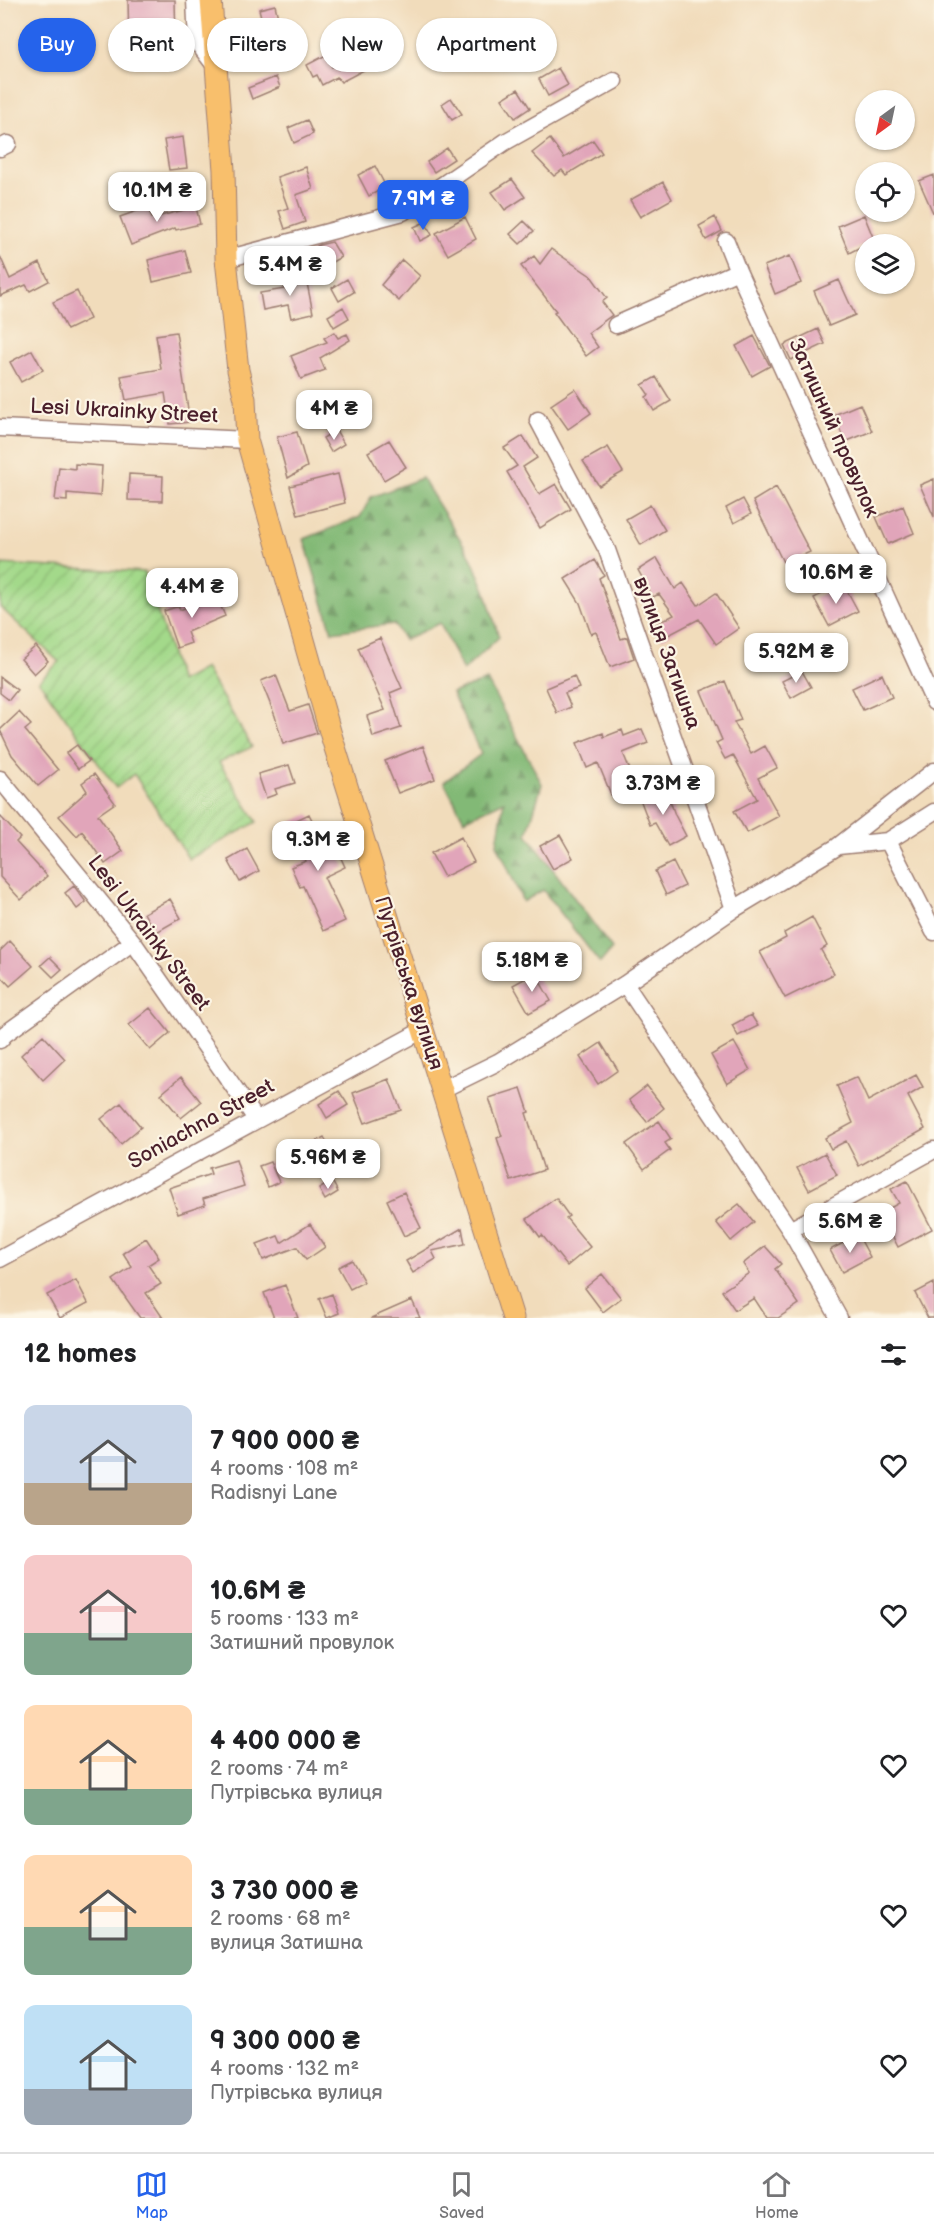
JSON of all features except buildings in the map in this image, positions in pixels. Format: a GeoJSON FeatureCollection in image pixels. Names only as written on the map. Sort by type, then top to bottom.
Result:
{"type":"FeatureCollection","features":[{"type":"Feature","properties":{"kind":"main road","name":"Путрівська вулиця"},"geometry":{"type":"LineString","coordinates":[[211,0],[212,18]]}},
{"type":"Feature","properties":{"kind":"main road","name":"Путрівська вулиця"},"geometry":{"type":"LineString","coordinates":[[216,72],[224,170],[226,259],[247,440],[331,735],[513,1318]]}},
{"type":"Feature","properties":{"kind":"street"},"geometry":{"type":"LineString","coordinates":[[195,0],[196,42],[207,56]]}},
{"type":"Feature","properties":{"kind":"street"},"geometry":{"type":"LineString","coordinates":[[226,259],[403,212],[505,142],[614,81]]}},
{"type":"Feature","properties":{"kind":"street","name":"Затишний провулок"},"geometry":{"type":"LineString","coordinates":[[726,241],[934,702]]}},
{"type":"Feature","properties":{"kind":"street"},"geometry":{"type":"LineString","coordinates":[[616,325],[738,271]]}},
{"type":"Feature","properties":{"kind":"street","name":"вулиця Затишна"},"geometry":{"type":"LineString","coordinates":[[538,420],[607,550],[734,909]]}},
{"type":"Feature","properties":{"kind":"street","name":"Lesi Ukrainky Street"},"geometry":{"type":"LineString","coordinates":[[0,428],[247,440]]}},
{"type":"Feature","properties":{"kind":"street"},"geometry":{"type":"LineString","coordinates":[[443,1089],[498,1062],[625,984],[734,909],[837,847],[934,771]]}},
{"type":"Feature","properties":{"kind":"street","name":"Lesi Ukrainky Street"},"geometry":{"type":"LineString","coordinates":[[0,779],[134,942],[256,1119]]}},
{"type":"Feature","properties":{"kind":"street"},"geometry":{"type":"LineString","coordinates":[[837,847],[888,841],[934,812]]}},
{"type":"Feature","properties":{"kind":"street"},"geometry":{"type":"LineString","coordinates":[[888,841],[934,932]]}},
{"type":"Feature","properties":{"kind":"street"},"geometry":{"type":"LineString","coordinates":[[0,1040],[5,1034],[134,942]]}},
{"type":"Feature","properties":{"kind":"street"},"geometry":{"type":"LineString","coordinates":[[625,984],[790,1230],[838,1318]]}},
{"type":"Feature","properties":{"kind":"street","name":"Soniachna Street"},"geometry":{"type":"LineString","coordinates":[[0,1259],[423,1030]]}},
{"type":"Feature","properties":{"kind":"street"},"geometry":{"type":"LineString","coordinates":[[790,1230],[934,1150]]}},
{"type":"Feature","properties":{"kind":"green space"},"geometry":{"type":"Polygon","coordinates":[[[422,478],[470,555],[485,590],[499,637],[463,671],[440,623],[404,640],[394,624],[332,632],[304,539],[360,517],[371,497],[422,478]]]}},
{"type":"Feature","properties":{"kind":"green space"},"geometry":{"type":"Polygon","coordinates":[[[0,564],[145,572],[180,682],[205,668],[252,747],[219,762],[257,822],[189,859],[134,774],[116,788],[39,681],[59,662],[0,607],[0,564]]]}},
{"type":"Feature","properties":{"kind":"green space"},"geometry":{"type":"Polygon","coordinates":[[[487,680],[542,784],[527,834],[612,949],[600,963],[543,890],[523,902],[497,844],[504,801],[464,820],[444,782],[481,754],[452,693],[487,680]]]}}]}
